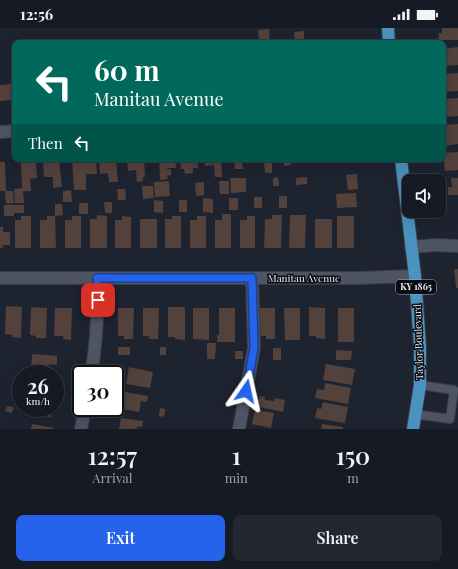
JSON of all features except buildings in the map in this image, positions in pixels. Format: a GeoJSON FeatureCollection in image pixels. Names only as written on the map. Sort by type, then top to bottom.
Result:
{"type":"FeatureCollection","features":[{"type":"Feature","properties":{"kind":"main road"},"geometry":{"type":"LineString","coordinates":[[388,28],[389,40]]}},
{"type":"Feature","properties":{"kind":"main road","name":"Taylor Boulevard"},"geometry":{"type":"LineString","coordinates":[[401,162],[415,276],[420,352],[420,385],[413,429]]}},
{"type":"Feature","properties":{"kind":"street"},"geometry":{"type":"LineString","coordinates":[[0,132],[12,131]]}},
{"type":"Feature","properties":{"kind":"street"},"geometry":{"type":"LineString","coordinates":[[411,247],[436,245],[458,246]]}},
{"type":"Feature","properties":{"kind":"street","name":"Manitau Avenue"},"geometry":{"type":"LineString","coordinates":[[0,278],[252,278],[415,276]]}},
{"type":"Feature","properties":{"kind":"street"},"geometry":{"type":"LineString","coordinates":[[93,365],[98,300],[97,278]]}},
{"type":"Feature","properties":{"kind":"street"},"geometry":{"type":"LineString","coordinates":[[239,429],[254,348],[252,278]]}},
{"type":"Feature","properties":{"kind":"street"},"geometry":{"type":"LineString","coordinates":[[81,429],[83,417]]}},
{"type":"Feature","properties":{"kind":"lane"},"geometry":{"type":"LineString","coordinates":[[416,414],[450,419],[454,390],[420,385]]}},
{"type":"Feature","properties":{"kind":"route"},"geometry":{"type":"LineString","coordinates":[[98,300],[97,278],[252,278],[254,348],[246,391]]}}]}
